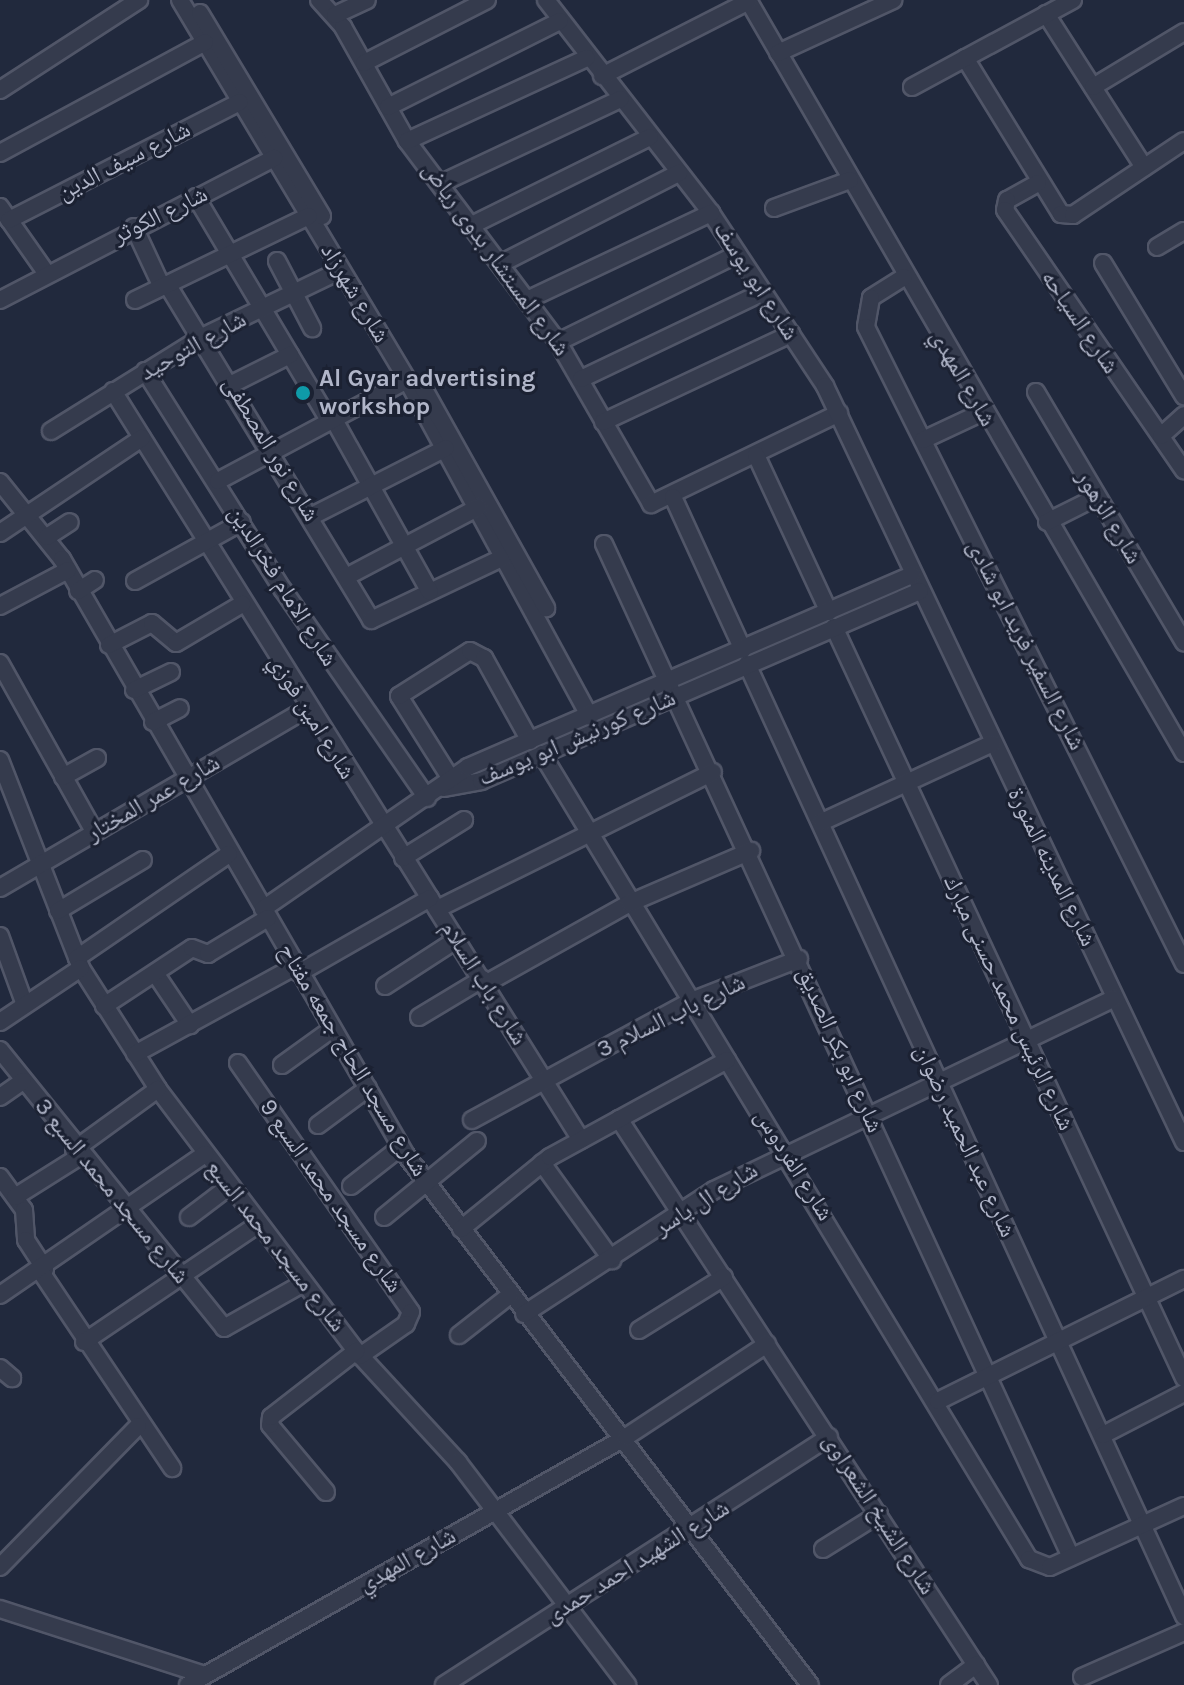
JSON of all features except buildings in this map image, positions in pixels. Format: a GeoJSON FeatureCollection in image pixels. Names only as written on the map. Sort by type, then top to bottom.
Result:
{"type":"FeatureCollection","features":[{"type":"Feature","properties":{"kind":"street"},"geometry":{"type":"LineString","coordinates":[[0,90],[139,0]]}},
{"type":"Feature","properties":{"kind":"street","name":"شارع شهرزاد"},"geometry":{"type":"LineString","coordinates":[[180,0],[200,24],[445,440],[595,714]]}},
{"type":"Feature","properties":{"kind":"street","name":"شارع شهرزاد"},"geometry":{"type":"LineString","coordinates":[[193,0],[205,42],[445,440],[595,714]]}},
{"type":"Feature","properties":{"kind":"street","name":"شارع المستشار بدوى رياض"},"geometry":{"type":"LineString","coordinates":[[319,0],[335,15],[407,141],[444,182],[558,342],[651,504],[673,497]]}},
{"type":"Feature","properties":{"kind":"street"},"geometry":{"type":"LineString","coordinates":[[335,15],[367,0]]}},
{"type":"Feature","properties":{"kind":"street"},"geometry":{"type":"LineString","coordinates":[[364,63],[487,0]]}},
{"type":"Feature","properties":{"kind":"street","name":"شارع ابو يوسف"},"geometry":{"type":"LineString","coordinates":[[546,0],[587,58],[711,213],[791,334],[839,413],[920,591]]}},
{"type":"Feature","properties":{"kind":"street"},"geometry":{"type":"LineString","coordinates":[[778,53],[893,0]]}},
{"type":"Feature","properties":{"kind":"street"},"geometry":{"type":"LineString","coordinates":[[912,87],[1073,0]]}},
{"type":"Feature","properties":{"kind":"street"},"geometry":{"type":"LineString","coordinates":[[602,76],[748,1]]}},
{"type":"Feature","properties":{"kind":"street","name":"شارع المهدي"},"geometry":{"type":"LineString","coordinates":[[748,1],[904,277],[1184,753]]}},
{"type":"Feature","properties":{"kind":"street"},"geometry":{"type":"LineString","coordinates":[[1046,14],[1144,167]]}},
{"type":"Feature","properties":{"kind":"street"},"geometry":{"type":"LineString","coordinates":[[388,107],[560,21]]}},
{"type":"Feature","properties":{"kind":"street"},"geometry":{"type":"LineString","coordinates":[[1093,87],[1184,32]]}},
{"type":"Feature","properties":{"kind":"street"},"geometry":{"type":"LineString","coordinates":[[0,153],[205,42]]}},
{"type":"Feature","properties":{"kind":"street"},"geometry":{"type":"LineString","coordinates":[[407,141],[587,58]]}},
{"type":"Feature","properties":{"kind":"street"},"geometry":{"type":"LineString","coordinates":[[965,58],[1038,183],[1061,214],[1073,215],[1184,141]]}},
{"type":"Feature","properties":{"kind":"street"},"geometry":{"type":"LineString","coordinates":[[444,182],[620,99]]}},
{"type":"Feature","properties":{"kind":"street","name":"شارع سيف الدين"},"geometry":{"type":"LineString","coordinates":[[5,214],[240,102]]}},
{"type":"Feature","properties":{"kind":"street"},"geometry":{"type":"LineString","coordinates":[[474,224],[650,137]]}},
{"type":"Feature","properties":{"kind":"street","name":"شارع الكوثر"},"geometry":{"type":"LineString","coordinates":[[0,300],[45,271],[274,158]]}},
{"type":"Feature","properties":{"kind":"street"},"geometry":{"type":"LineString","coordinates":[[502,263],[679,173]]}},
{"type":"Feature","properties":{"kind":"street"},"geometry":{"type":"LineString","coordinates":[[774,208],[850,180]]}},
{"type":"Feature","properties":{"kind":"street","name":"شارع السياحه"},"geometry":{"type":"LineString","coordinates":[[1038,183],[1007,200],[1005,210],[1184,470]]}},
{"type":"Feature","properties":{"kind":"street"},"geometry":{"type":"LineString","coordinates":[[196,197],[371,486],[430,592],[506,556]]}},
{"type":"Feature","properties":{"kind":"street"},"geometry":{"type":"LineString","coordinates":[[527,300],[711,213]]}},
{"type":"Feature","properties":{"kind":"street"},"geometry":{"type":"LineString","coordinates":[[5,214],[45,271]]}},
{"type":"Feature","properties":{"kind":"street"},"geometry":{"type":"LineString","coordinates":[[135,300],[309,216]]}},
{"type":"Feature","properties":{"kind":"street","name":"شارع نور المصطفى"},"geometry":{"type":"LineString","coordinates":[[134,227],[164,286],[202,337],[274,449],[368,617],[377,621],[430,592]]}},
{"type":"Feature","properties":{"kind":"street"},"geometry":{"type":"LineString","coordinates":[[1157,247],[1184,231]]}},
{"type":"Feature","properties":{"kind":"street"},"geometry":{"type":"LineString","coordinates":[[558,342],[738,254]]}},
{"type":"Feature","properties":{"kind":"street"},"geometry":{"type":"LineString","coordinates":[[277,261],[312,328]]}},
{"type":"Feature","properties":{"kind":"street"},"geometry":{"type":"LineString","coordinates":[[1103,263],[1184,396]]}},
{"type":"Feature","properties":{"kind":"street","name":"شارع التوحيد"},"geometry":{"type":"LineString","coordinates":[[51,431],[202,337],[341,270]]}},
{"type":"Feature","properties":{"kind":"street","name":"شارع السفير فريد ابو شادى"},"geometry":{"type":"LineString","coordinates":[[904,277],[871,298],[866,327],[1184,964]]}},
{"type":"Feature","properties":{"kind":"street"},"geometry":{"type":"LineString","coordinates":[[581,379],[763,292]]}},
{"type":"Feature","properties":{"kind":"street"},"geometry":{"type":"LineString","coordinates":[[603,422],[791,334]]}},
{"type":"Feature","properties":{"kind":"street"},"geometry":{"type":"LineString","coordinates":[[232,384],[290,355]]}},
{"type":"Feature","properties":{"kind":"street","name":"شارع الامام فخرالدين"},"geometry":{"type":"LineString","coordinates":[[145,371],[427,798]]}},
{"type":"Feature","properties":{"kind":"street"},"geometry":{"type":"LineString","coordinates":[[218,481],[407,380]]}},
{"type":"Feature","properties":{"kind":"street","name":"شارع امين فوزي"},"geometry":{"type":"LineString","coordinates":[[113,391],[306,709],[384,829]]}},
{"type":"Feature","properties":{"kind":"street","name":"شارع الزهور"},"geometry":{"type":"LineString","coordinates":[[1036,392],[1184,642]]}},
{"type":"Feature","properties":{"kind":"street"},"geometry":{"type":"LineString","coordinates":[[923,440],[983,412]]}},
{"type":"Feature","properties":{"kind":"street"},"geometry":{"type":"LineString","coordinates":[[673,497],[839,413]]}},
{"type":"Feature","properties":{"kind":"street"},"geometry":{"type":"LineString","coordinates":[[1161,436],[1184,415]]}},
{"type":"Feature","properties":{"kind":"street"},"geometry":{"type":"LineString","coordinates":[[0,533],[142,438]]}},
{"type":"Feature","properties":{"kind":"street"},"geometry":{"type":"LineString","coordinates":[[312,516],[371,486],[445,440]]}},
{"type":"Feature","properties":{"kind":"street","name":"شارع الرئيس محمد حسنى مبارك"},"geometry":{"type":"LineString","coordinates":[[756,455],[1024,1039],[1148,1296],[1184,1378]]}},
{"type":"Feature","properties":{"kind":"street","name":"شارع مسجد الحاج جمعه مفتاح"},"geometry":{"type":"LineString","coordinates":[[0,482],[47,537],[68,570],[134,690],[401,1147],[524,1314],[696,1527],[810,1685]]}},
{"type":"Feature","properties":{"kind":"street","name":"شارع عبد الحميد رضوان"},"geometry":{"type":"LineString","coordinates":[[673,497],[936,1079],[1184,1616]]}},
{"type":"Feature","properties":{"kind":"street"},"geometry":{"type":"LineString","coordinates":[[1047,522],[1097,497]]}},
{"type":"Feature","properties":{"kind":"street"},"geometry":{"type":"LineString","coordinates":[[346,577],[479,507]]}},
{"type":"Feature","properties":{"kind":"street"},"geometry":{"type":"LineString","coordinates":[[47,537],[70,522]]}},
{"type":"Feature","properties":{"kind":"street"},"geometry":{"type":"LineString","coordinates":[[135,581],[242,522]]}},
{"type":"Feature","properties":{"kind":"street","name":"شارع ابو بكر الصديق"},"geometry":{"type":"LineString","coordinates":[[604,544],[751,851],[1071,1557]]}},
{"type":"Feature","properties":{"kind":"street"},"geometry":{"type":"LineString","coordinates":[[0,606],[68,570]]}},
{"type":"Feature","properties":{"kind":"street","name":"شارع كورنيش ابو يوسف"},"geometry":{"type":"LineString","coordinates":[[536,748],[832,619],[912,575]]}},
{"type":"Feature","properties":{"kind":"street"},"geometry":{"type":"LineString","coordinates":[[78,591],[95,580]]}},
{"type":"Feature","properties":{"kind":"street","name":"شارع كورنيش ابو يوسف"},"geometry":{"type":"LineString","coordinates":[[832,619],[920,591]]}},
{"type":"Feature","properties":{"kind":"street","name":"شارع المدينه المنورة"},"geometry":{"type":"LineString","coordinates":[[920,591],[1184,1142]]}},
{"type":"Feature","properties":{"kind":"street"},"geometry":{"type":"LineString","coordinates":[[109,645],[152,623],[176,643],[242,604]]}},
{"type":"Feature","properties":{"kind":"street","name":"شارع الفردوس"},"geometry":{"type":"LineString","coordinates":[[447,784],[399,696],[470,651],[484,658],[585,830],[938,1401],[1029,1559],[1050,1567],[1071,1557]]}},
{"type":"Feature","properties":{"kind":"street"},"geometry":{"type":"LineString","coordinates":[[0,663],[94,831]]}},
{"type":"Feature","properties":{"kind":"street"},"geometry":{"type":"LineString","coordinates":[[134,690],[171,672]]}},
{"type":"Feature","properties":{"kind":"street","name":"شارع كورنيش ابو يوسف"},"geometry":{"type":"LineString","coordinates":[[447,784],[481,781],[595,714],[673,689]]}},
{"type":"Feature","properties":{"kind":"street"},"geometry":{"type":"LineString","coordinates":[[153,722],[180,708]]}},
{"type":"Feature","properties":{"kind":"street","name":"شارع عمر المختار"},"geometry":{"type":"LineString","coordinates":[[0,888],[306,709]]}},
{"type":"Feature","properties":{"kind":"street"},"geometry":{"type":"LineString","coordinates":[[822,822],[993,743]]}},
{"type":"Feature","properties":{"kind":"street"},"geometry":{"type":"LineString","coordinates":[[63,777],[97,758]]}},
{"type":"Feature","properties":{"kind":"street","name":"شارع مسجد محمد السبع"},"geometry":{"type":"LineString","coordinates":[[0,760],[79,963],[158,1089],[358,1353],[494,1512],[620,1682]]}},
{"type":"Feature","properties":{"kind":"street"},"geometry":{"type":"LineString","coordinates":[[135,1054],[297,970],[585,830],[713,772]]}},
{"type":"Feature","properties":{"kind":"street"},"geometry":{"type":"LineString","coordinates":[[104,1006],[192,948],[208,954],[447,784]]}},
{"type":"Feature","properties":{"kind":"street"},"geometry":{"type":"LineString","coordinates":[[403,858],[464,820]]}},
{"type":"Feature","properties":{"kind":"street","name":"شارع باب السلام"},"geometry":{"type":"LineString","coordinates":[[384,829],[581,1140]]}},
{"type":"Feature","properties":{"kind":"street"},"geometry":{"type":"LineString","coordinates":[[419,1017],[630,903],[751,851]]}},
{"type":"Feature","properties":{"kind":"street"},"geometry":{"type":"LineString","coordinates":[[0,1022],[229,854]]}},
{"type":"Feature","properties":{"kind":"street"},"geometry":{"type":"LineString","coordinates":[[58,911],[143,860]]}},
{"type":"Feature","properties":{"kind":"street"},"geometry":{"type":"LineString","coordinates":[[0,936],[25,1005]]}},
{"type":"Feature","properties":{"kind":"street"},"geometry":{"type":"LineString","coordinates":[[385,986],[456,940]]}},
{"type":"Feature","properties":{"kind":"street","name":"شارع باب السلام 3"},"geometry":{"type":"LineString","coordinates":[[472,1120],[691,1001],[799,959]]}},
{"type":"Feature","properties":{"kind":"street"},"geometry":{"type":"LineString","coordinates":[[155,973],[190,1025]]}},
{"type":"Feature","properties":{"kind":"street","name":"شارع ال ياسر"},"geometry":{"type":"LineString","coordinates":[[524,1314],[612,1260],[682,1211],[786,1152],[1114,998]]}},
{"type":"Feature","properties":{"kind":"street"},"geometry":{"type":"LineString","coordinates":[[282,1065],[332,1029]]}},
{"type":"Feature","properties":{"kind":"street","name":"شارع مسجد محمد السبع 3"},"geometry":{"type":"LineString","coordinates":[[0,1050],[121,1208],[227,1330],[304,1283]]}},
{"type":"Feature","properties":{"kind":"street"},"geometry":{"type":"LineString","coordinates":[[461,1229],[542,1163],[727,1060]]}},
{"type":"Feature","properties":{"kind":"street","name":"شارع مسجد محمد السبع 9"},"geometry":{"type":"LineString","coordinates":[[238,1063],[411,1312],[406,1324],[358,1353]]}},
{"type":"Feature","properties":{"kind":"street"},"geometry":{"type":"LineString","coordinates":[[0,1097],[23,1081]]}},
{"type":"Feature","properties":{"kind":"street"},"geometry":{"type":"LineString","coordinates":[[318,1125],[368,1088]]}},
{"type":"Feature","properties":{"kind":"street"},"geometry":{"type":"LineString","coordinates":[[15,1197],[158,1089]]}},
{"type":"Feature","properties":{"kind":"street","name":"شارع الشيخ الشعراوى"},"geometry":{"type":"LineString","coordinates":[[619,1119],[989,1685]]}},
{"type":"Feature","properties":{"kind":"street"},"geometry":{"type":"LineString","coordinates":[[384,1217],[477,1141]]}},
{"type":"Feature","properties":{"kind":"street"},"geometry":{"type":"LineString","coordinates":[[351,1186],[401,1147]]}},
{"type":"Feature","properties":{"kind":"street"},"geometry":{"type":"LineString","coordinates":[[0,1295],[43,1270],[121,1208],[205,1154]]}},
{"type":"Feature","properties":{"kind":"street"},"geometry":{"type":"LineString","coordinates":[[542,1163],[612,1260]]}},
{"type":"Feature","properties":{"kind":"street"},"geometry":{"type":"LineString","coordinates":[[0,1177],[25,1216],[26,1240],[84,1342],[138,1426],[172,1468]]}},
{"type":"Feature","properties":{"kind":"street"},"geometry":{"type":"LineString","coordinates":[[189,1217],[230,1186]]}},
{"type":"Feature","properties":{"kind":"street"},"geometry":{"type":"LineString","coordinates":[[84,1342],[258,1224]]}},
{"type":"Feature","properties":{"kind":"street"},"geometry":{"type":"LineString","coordinates":[[639,1330],[724,1277]]}},
{"type":"Feature","properties":{"kind":"street"},"geometry":{"type":"LineString","coordinates":[[938,1401],[1184,1279]]}},
{"type":"Feature","properties":{"kind":"street"},"geometry":{"type":"LineString","coordinates":[[459,1335],[510,1295]]}},
{"type":"Feature","properties":{"kind":"street"},"geometry":{"type":"LineString","coordinates":[[626,1437],[767,1344]]}},
{"type":"Feature","properties":{"kind":"street"},"geometry":{"type":"LineString","coordinates":[[326,1492],[271,1417],[358,1353]]}},
{"type":"Feature","properties":{"kind":"street"},"geometry":{"type":"LineString","coordinates":[[1103,1435],[1184,1393]]}},
{"type":"Feature","properties":{"kind":"street"},"geometry":{"type":"LineString","coordinates":[[0,1567],[138,1426]]}},
{"type":"Feature","properties":{"kind":"street","name":"شارع المهدي"},"geometry":{"type":"LineString","coordinates":[[188,1685],[626,1437]]}},
{"type":"Feature","properties":{"kind":"street","name":"شارع الشهيد احمد حمدى"},"geometry":{"type":"LineString","coordinates":[[444,1685],[696,1527],[829,1437]]}},
{"type":"Feature","properties":{"kind":"street"},"geometry":{"type":"LineString","coordinates":[[1071,1557],[1184,1506]]}},
{"type":"Feature","properties":{"kind":"street"},"geometry":{"type":"LineString","coordinates":[[823,1549],[879,1514]]}},
{"type":"Feature","properties":{"kind":"street"},"geometry":{"type":"LineString","coordinates":[[0,1609],[204,1675]]}},
{"type":"Feature","properties":{"kind":"street"},"geometry":{"type":"LineString","coordinates":[[1082,1677],[1184,1632]]}},
{"type":"Feature","properties":{"kind":"street"},"geometry":{"type":"LineString","coordinates":[[949,1685],[976,1665]]}},
{"type":"Feature","properties":{"kind":"place","name":"Al Gyar advertising workshop"},"geometry":{"type":"Point","coordinates":[303,393]}}]}
